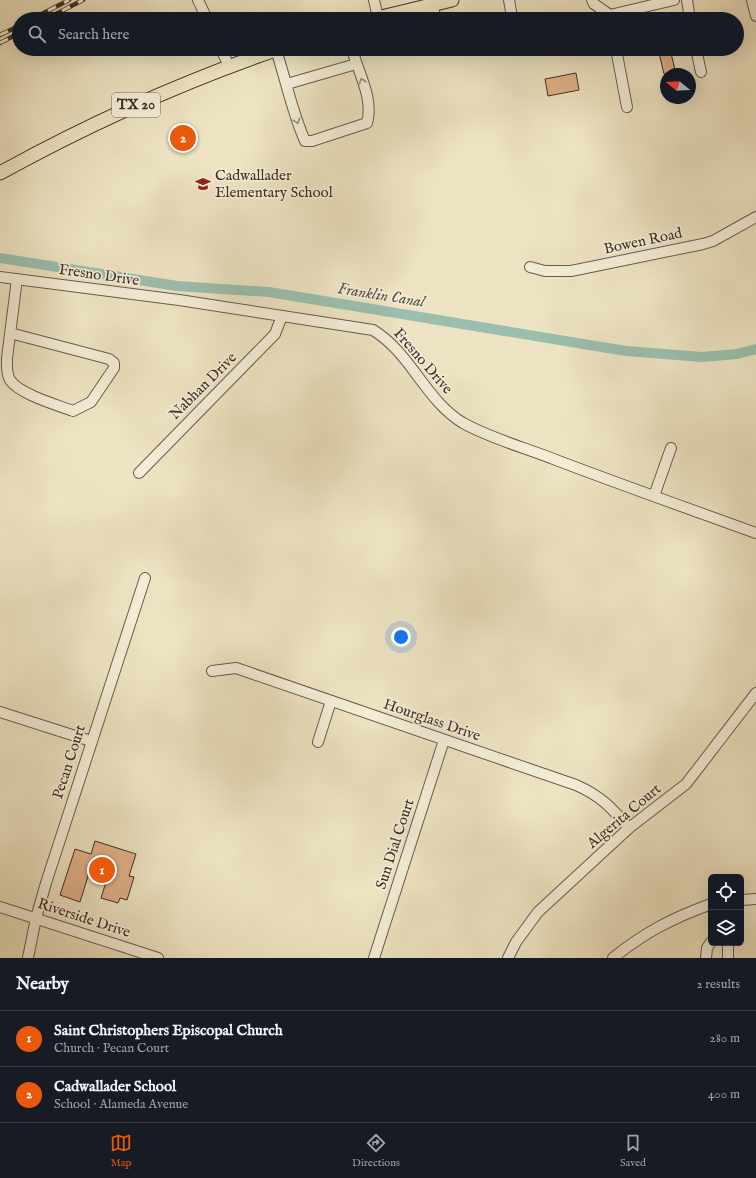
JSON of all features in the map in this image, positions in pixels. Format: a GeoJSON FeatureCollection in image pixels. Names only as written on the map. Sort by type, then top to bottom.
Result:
{"type":"FeatureCollection","features":[{"type":"Feature","properties":{"kind":"main road"},"geometry":{"type":"LineString","coordinates":[[397,12],[428,3],[452,0]]}},
{"type":"Feature","properties":{"kind":"main road","name":"TX 20"},"geometry":{"type":"LineString","coordinates":[[0,173],[91,125],[229,66],[257,56]]}},
{"type":"Feature","properties":{"kind":"street"},"geometry":{"type":"LineString","coordinates":[[198,0],[204,12]]}},
{"type":"Feature","properties":{"kind":"street"},"geometry":{"type":"LineString","coordinates":[[374,0],[375,12]]}},
{"type":"Feature","properties":{"kind":"street"},"geometry":{"type":"LineString","coordinates":[[508,0],[511,12]]}},
{"type":"Feature","properties":{"kind":"street"},"geometry":{"type":"LineString","coordinates":[[592,0],[594,4],[604,12]]}},
{"type":"Feature","properties":{"kind":"street"},"geometry":{"type":"LineString","coordinates":[[629,12],[674,0]]}},
{"type":"Feature","properties":{"kind":"street"},"geometry":{"type":"LineString","coordinates":[[687,0],[689,12]]}},
{"type":"Feature","properties":{"kind":"street"},"geometry":{"type":"LineString","coordinates":[[752,0],[756,16]]}},
{"type":"Feature","properties":{"kind":"street"},"geometry":{"type":"LineString","coordinates":[[428,3],[432,12]]}},
{"type":"Feature","properties":{"kind":"street"},"geometry":{"type":"LineString","coordinates":[[224,56],[229,66]]}},
{"type":"Feature","properties":{"kind":"street"},"geometry":{"type":"LineString","coordinates":[[279,56],[297,123],[304,141],[312,141],[367,123],[370,114],[369,103],[354,56]]}},
{"type":"Feature","properties":{"kind":"street"},"geometry":{"type":"LineString","coordinates":[[617,56],[627,107]]}},
{"type":"Feature","properties":{"kind":"street"},"geometry":{"type":"LineString","coordinates":[[698,56],[701,72]]}},
{"type":"Feature","properties":{"kind":"street"},"geometry":{"type":"LineString","coordinates":[[287,84],[356,64]]}},
{"type":"Feature","properties":{"kind":"street","name":"Bowen Road"},"geometry":{"type":"LineString","coordinates":[[530,267],[545,271],[571,271],[703,244],[713,241],[756,217]]}},
{"type":"Feature","properties":{"kind":"street","name":"Fresno Drive"},"geometry":{"type":"LineString","coordinates":[[0,276],[373,330],[390,341],[438,402],[450,414],[463,423],[489,435],[756,532]]}},
{"type":"Feature","properties":{"kind":"street"},"geometry":{"type":"LineString","coordinates":[[10,333],[113,361],[112,372],[91,402],[73,411],[22,390],[11,381],[7,366],[10,333],[17,279]]}},
{"type":"Feature","properties":{"kind":"street","name":"Nabhan Drive"},"geometry":{"type":"LineString","coordinates":[[139,473],[275,334],[282,316]]}},
{"type":"Feature","properties":{"kind":"street"},"geometry":{"type":"LineString","coordinates":[[654,496],[672,448]]}},
{"type":"Feature","properties":{"kind":"street","name":"Pecan Court"},"geometry":{"type":"LineString","coordinates":[[28,958],[36,918],[91,741],[145,578]]}},
{"type":"Feature","properties":{"kind":"street","name":"Hourglass Drive"},"geometry":{"type":"LineString","coordinates":[[212,671],[236,668],[576,785],[590,792],[612,807],[629,828]]}},
{"type":"Feature","properties":{"kind":"street","name":"Algerita Court"},"geometry":{"type":"LineString","coordinates":[[508,958],[516,942],[538,912],[629,828],[686,784],[756,693]]}},
{"type":"Feature","properties":{"kind":"street"},"geometry":{"type":"LineString","coordinates":[[318,742],[331,701]]}},
{"type":"Feature","properties":{"kind":"street"},"geometry":{"type":"LineString","coordinates":[[0,712],[91,741]]}},
{"type":"Feature","properties":{"kind":"street","name":"Sun Dial Court"},"geometry":{"type":"LineString","coordinates":[[374,958],[444,740]]}},
{"type":"Feature","properties":{"kind":"street"},"geometry":{"type":"LineString","coordinates":[[744,900],[756,899]]}},
{"type":"Feature","properties":{"kind":"street"},"geometry":{"type":"LineString","coordinates":[[613,958],[636,940],[676,917],[708,905]]}},
{"type":"Feature","properties":{"kind":"street","name":"Riverside Drive"},"geometry":{"type":"LineString","coordinates":[[0,907],[156,958]]}},
{"type":"Feature","properties":{"kind":"street"},"geometry":{"type":"LineString","coordinates":[[706,958],[708,946]]}},
{"type":"Feature","properties":{"kind":"street"},"geometry":{"type":"LineString","coordinates":[[728,946],[728,958]]}},
{"type":"Feature","properties":{"kind":"building"},"geometry":{"type":"Polygon","coordinates":[[[660,56],[672,56],[675,68],[663,68],[660,56]]]}},
{"type":"Feature","properties":{"kind":"building"},"geometry":{"type":"Polygon","coordinates":[[[576,73],[579,90],[548,96],[545,79],[576,73]]]}},
{"type":"Feature","properties":{"kind":"building"},"geometry":{"type":"Polygon","coordinates":[[[95,841],[136,854],[129,876],[134,877],[127,900],[120,898],[118,903],[101,898],[112,863],[94,857],[80,902],[60,895],[75,849],[91,854],[95,841]]]}},
{"type":"Feature","properties":{"kind":"waterway","name":"Franklin Canal"},"geometry":{"type":"LineString","coordinates":[[0,258],[177,286],[269,292],[626,351],[702,357],[737,354],[756,349]]}},
{"type":"Feature","properties":{"kind":"railway"},"geometry":{"type":"LineString","coordinates":[[46,12],[69,0]]}},
{"type":"Feature","properties":{"kind":"railway"},"geometry":{"type":"LineString","coordinates":[[60,12],[83,0]]}},
{"type":"Feature","properties":{"kind":"railway"},"geometry":{"type":"LineString","coordinates":[[0,35],[12,29]]}},
{"type":"Feature","properties":{"kind":"railway"},"geometry":{"type":"LineString","coordinates":[[0,43],[12,37]]}},
{"type":"Feature","properties":{"kind":"place","name":"Cadwallader School"},"geometry":{"type":"Point","coordinates":[183,138]}},
{"type":"Feature","properties":{"kind":"place","name":"Cadwallader Elementary School"},"geometry":{"type":"Point","coordinates":[203,184]}},
{"type":"Feature","properties":{"kind":"place","name":"Saint Christophers Episcopal Church"},"geometry":{"type":"Point","coordinates":[102,870]}}]}
